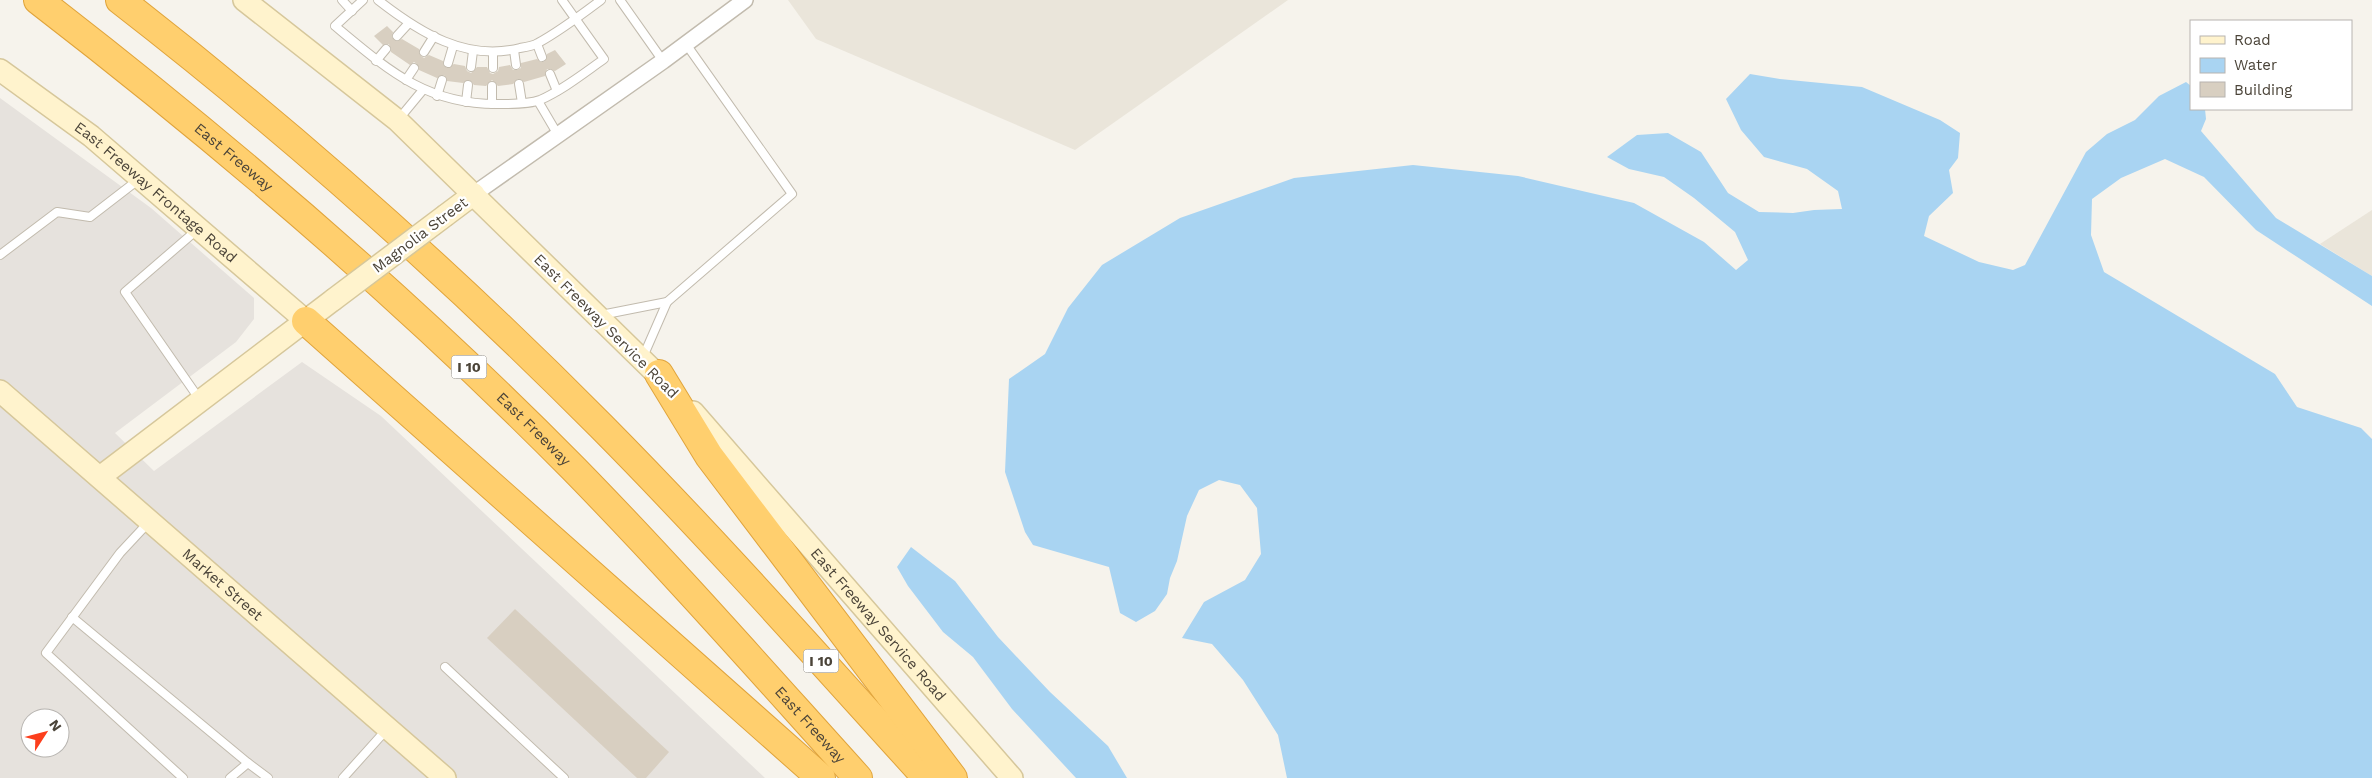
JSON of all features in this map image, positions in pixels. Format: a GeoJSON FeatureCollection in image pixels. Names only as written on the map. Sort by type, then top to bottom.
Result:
{"type":"FeatureCollection","features":[{"type":"Feature","properties":{"kind":"highway","name":"East Freeway"},"geometry":{"type":"LineString","coordinates":[[38,0],[233,155],[328,237],[462,359],[572,468],[677,578],[858,778]]}},
{"type":"Feature","properties":{"kind":"highway","name":"I 10"},"geometry":{"type":"LineString","coordinates":[[120,0],[323,165],[462,291],[608,434],[759,593],[927,778]]}},
{"type":"Feature","properties":{"kind":"highway"},"geometry":{"type":"LineString","coordinates":[[306,321],[821,778]]}},
{"type":"Feature","properties":{"kind":"highway"},"geometry":{"type":"LineString","coordinates":[[651,366],[709,456],[954,778]]}},
{"type":"Feature","properties":{"kind":"main road","name":"East Freeway Service Road"},"geometry":{"type":"LineString","coordinates":[[244,0],[397,120],[651,366],[1012,778]]}},
{"type":"Feature","properties":{"kind":"main road","name":"East Freeway Frontage Road"},"geometry":{"type":"LineString","coordinates":[[0,70],[91,136],[306,321]]}},
{"type":"Feature","properties":{"kind":"main road","name":"Magnolia Street"},"geometry":{"type":"LineString","coordinates":[[100,477],[474,194]]}},
{"type":"Feature","properties":{"kind":"main road","name":"Market Street"},"geometry":{"type":"LineString","coordinates":[[0,391],[445,778]]}},
{"type":"Feature","properties":{"kind":"street","name":"Magnolia Street"},"geometry":{"type":"LineString","coordinates":[[474,194],[663,61],[745,0]]}},
{"type":"Feature","properties":{"kind":"lane"},"geometry":{"type":"LineString","coordinates":[[342,0],[352,11]]}},
{"type":"Feature","properties":{"kind":"lane"},"geometry":{"type":"LineString","coordinates":[[363,0],[335,26],[376,61],[422,91],[466,102],[492,104],[522,104],[538,100],[557,91],[604,58],[562,0]]}},
{"type":"Feature","properties":{"kind":"lane"},"geometry":{"type":"LineString","coordinates":[[378,0],[408,24],[453,46],[473,51],[494,53],[537,44],[601,0]]}},
{"type":"Feature","properties":{"kind":"lane"},"geometry":{"type":"LineString","coordinates":[[620,0],[663,61]]}},
{"type":"Feature","properties":{"kind":"lane"},"geometry":{"type":"LineString","coordinates":[[397,36],[408,24]]}},
{"type":"Feature","properties":{"kind":"lane"},"geometry":{"type":"LineString","coordinates":[[424,52],[434,36]]}},
{"type":"Feature","properties":{"kind":"lane"},"geometry":{"type":"LineString","coordinates":[[537,44],[542,57]]}},
{"type":"Feature","properties":{"kind":"lane"},"geometry":{"type":"LineString","coordinates":[[599,316],[667,302],[792,194],[686,44]]}},
{"type":"Feature","properties":{"kind":"lane"},"geometry":{"type":"LineString","coordinates":[[448,63],[453,46]]}},
{"type":"Feature","properties":{"kind":"lane"},"geometry":{"type":"LineString","coordinates":[[376,61],[386,48]]}},
{"type":"Feature","properties":{"kind":"lane"},"geometry":{"type":"LineString","coordinates":[[514,50],[516,65]]}},
{"type":"Feature","properties":{"kind":"lane"},"geometry":{"type":"LineString","coordinates":[[471,67],[473,51]]}},
{"type":"Feature","properties":{"kind":"lane"},"geometry":{"type":"LineString","coordinates":[[493,68],[494,53]]}},
{"type":"Feature","properties":{"kind":"lane"},"geometry":{"type":"LineString","coordinates":[[406,80],[414,68]]}},
{"type":"Feature","properties":{"kind":"lane"},"geometry":{"type":"LineString","coordinates":[[550,74],[557,91]]}},
{"type":"Feature","properties":{"kind":"lane"},"geometry":{"type":"LineString","coordinates":[[437,96],[442,80]]}},
{"type":"Feature","properties":{"kind":"lane"},"geometry":{"type":"LineString","coordinates":[[466,102],[468,84]]}},
{"type":"Feature","properties":{"kind":"lane"},"geometry":{"type":"LineString","coordinates":[[519,84],[522,104]]}},
{"type":"Feature","properties":{"kind":"lane"},"geometry":{"type":"LineString","coordinates":[[492,86],[492,104]]}},
{"type":"Feature","properties":{"kind":"lane"},"geometry":{"type":"LineString","coordinates":[[397,120],[422,91]]}},
{"type":"Feature","properties":{"kind":"lane"},"geometry":{"type":"LineString","coordinates":[[538,100],[558,135]]}},
{"type":"Feature","properties":{"kind":"lane"},"geometry":{"type":"LineString","coordinates":[[0,254],[57,212],[90,217],[140,178]]}},
{"type":"Feature","properties":{"kind":"lane"},"geometry":{"type":"LineString","coordinates":[[200,228],[125,292],[200,400]]}},
{"type":"Feature","properties":{"kind":"lane"},"geometry":{"type":"LineString","coordinates":[[651,366],[667,302]]}},
{"type":"Feature","properties":{"kind":"lane"},"geometry":{"type":"LineString","coordinates":[[150,522],[120,553],[46,653],[183,778]]}},
{"type":"Feature","properties":{"kind":"lane"},"geometry":{"type":"LineString","coordinates":[[72,617],[268,778]]}},
{"type":"Feature","properties":{"kind":"lane"},"geometry":{"type":"LineString","coordinates":[[445,667],[564,778]]}},
{"type":"Feature","properties":{"kind":"lane"},"geometry":{"type":"LineString","coordinates":[[343,778],[387,729]]}},
{"type":"Feature","properties":{"kind":"lane"},"geometry":{"type":"LineString","coordinates":[[230,778],[248,762]]}},
{"type":"Feature","properties":{"kind":"shaded area"},"geometry":{"type":"Polygon","coordinates":[[[788,0],[1288,0],[1075,150],[816,39],[788,0]]]}},
{"type":"Feature","properties":{"kind":"shaded area"},"geometry":{"type":"Polygon","coordinates":[[[0,98],[151,208],[254,298],[254,319],[236,342],[115,433],[154,471],[302,362],[381,416],[765,778],[0,778],[0,98]]]}},
{"type":"Feature","properties":{"kind":"shaded area"},"geometry":{"type":"Polygon","coordinates":[[[2372,210],[2372,276],[2320,244],[2372,210]]]}},
{"type":"Feature","properties":{"kind":"water"},"geometry":{"type":"Polygon","coordinates":[[[1750,74],[1780,79],[1862,87],[1940,120],[1960,133],[1958,158],[1949,170],[1953,193],[1929,216],[1924,236],[1979,262],[2013,270],[2025,265],[2086,152],[2107,134],[2135,120],[2159,96],[2186,82],[2190,85],[2190,110],[2205,110],[2206,119],[2201,131],[2276,218],[2372,276],[2372,306],[2256,230],[2204,177],[2165,159],[2121,178],[2092,199],[2091,235],[2104,272],[2275,374],[2297,407],[2361,428],[2372,439],[2372,778],[1287,778],[1278,735],[1243,680],[1212,644],[1182,638],[1204,602],[1245,580],[1261,554],[1257,508],[1240,485],[1219,480],[1199,490],[1187,516],[1167,594],[1155,611],[1136,622],[1120,613],[1109,567],[1033,545],[1025,532],[1005,472],[1009,379],[1045,354],[1068,308],[1102,265],[1180,218],[1294,178],[1413,165],[1518,176],[1634,203],[1704,242],[1736,270],[1748,260],[1735,232],[1694,198],[1664,177],[1629,169],[1607,157],[1637,135],[1668,133],[1701,152],[1728,193],[1759,212],[1793,213],[1842,209],[1838,191],[1807,169],[1764,157],[1741,130],[1726,99],[1750,74]]]}},
{"type":"Feature","properties":{"kind":"water"},"geometry":{"type":"Polygon","coordinates":[[[911,547],[955,581],[998,637],[1050,692],[1108,746],[1127,778],[1076,778],[1012,709],[973,657],[943,632],[908,586],[897,567],[911,547]]]}},
{"type":"Feature","properties":{"kind":"building"},"geometry":{"type":"Polygon","coordinates":[[[387,26],[393,32],[392,37],[394,40],[402,39],[419,49],[421,56],[424,58],[429,55],[443,61],[444,66],[447,68],[454,64],[465,66],[467,71],[471,73],[477,67],[487,67],[490,73],[493,74],[498,71],[499,67],[510,65],[513,70],[517,70],[521,68],[521,63],[537,59],[544,62],[547,54],[555,50],[566,64],[555,71],[547,69],[545,76],[524,82],[518,79],[513,84],[498,86],[492,80],[486,86],[474,85],[469,80],[463,83],[447,81],[444,75],[437,78],[419,70],[414,62],[410,65],[391,52],[389,44],[383,45],[374,36],[387,26]]]}},
{"type":"Feature","properties":{"kind":"building"},"geometry":{"type":"Polygon","coordinates":[[[515,609],[669,752],[646,778],[637,778],[487,638],[515,609]]]}}]}
